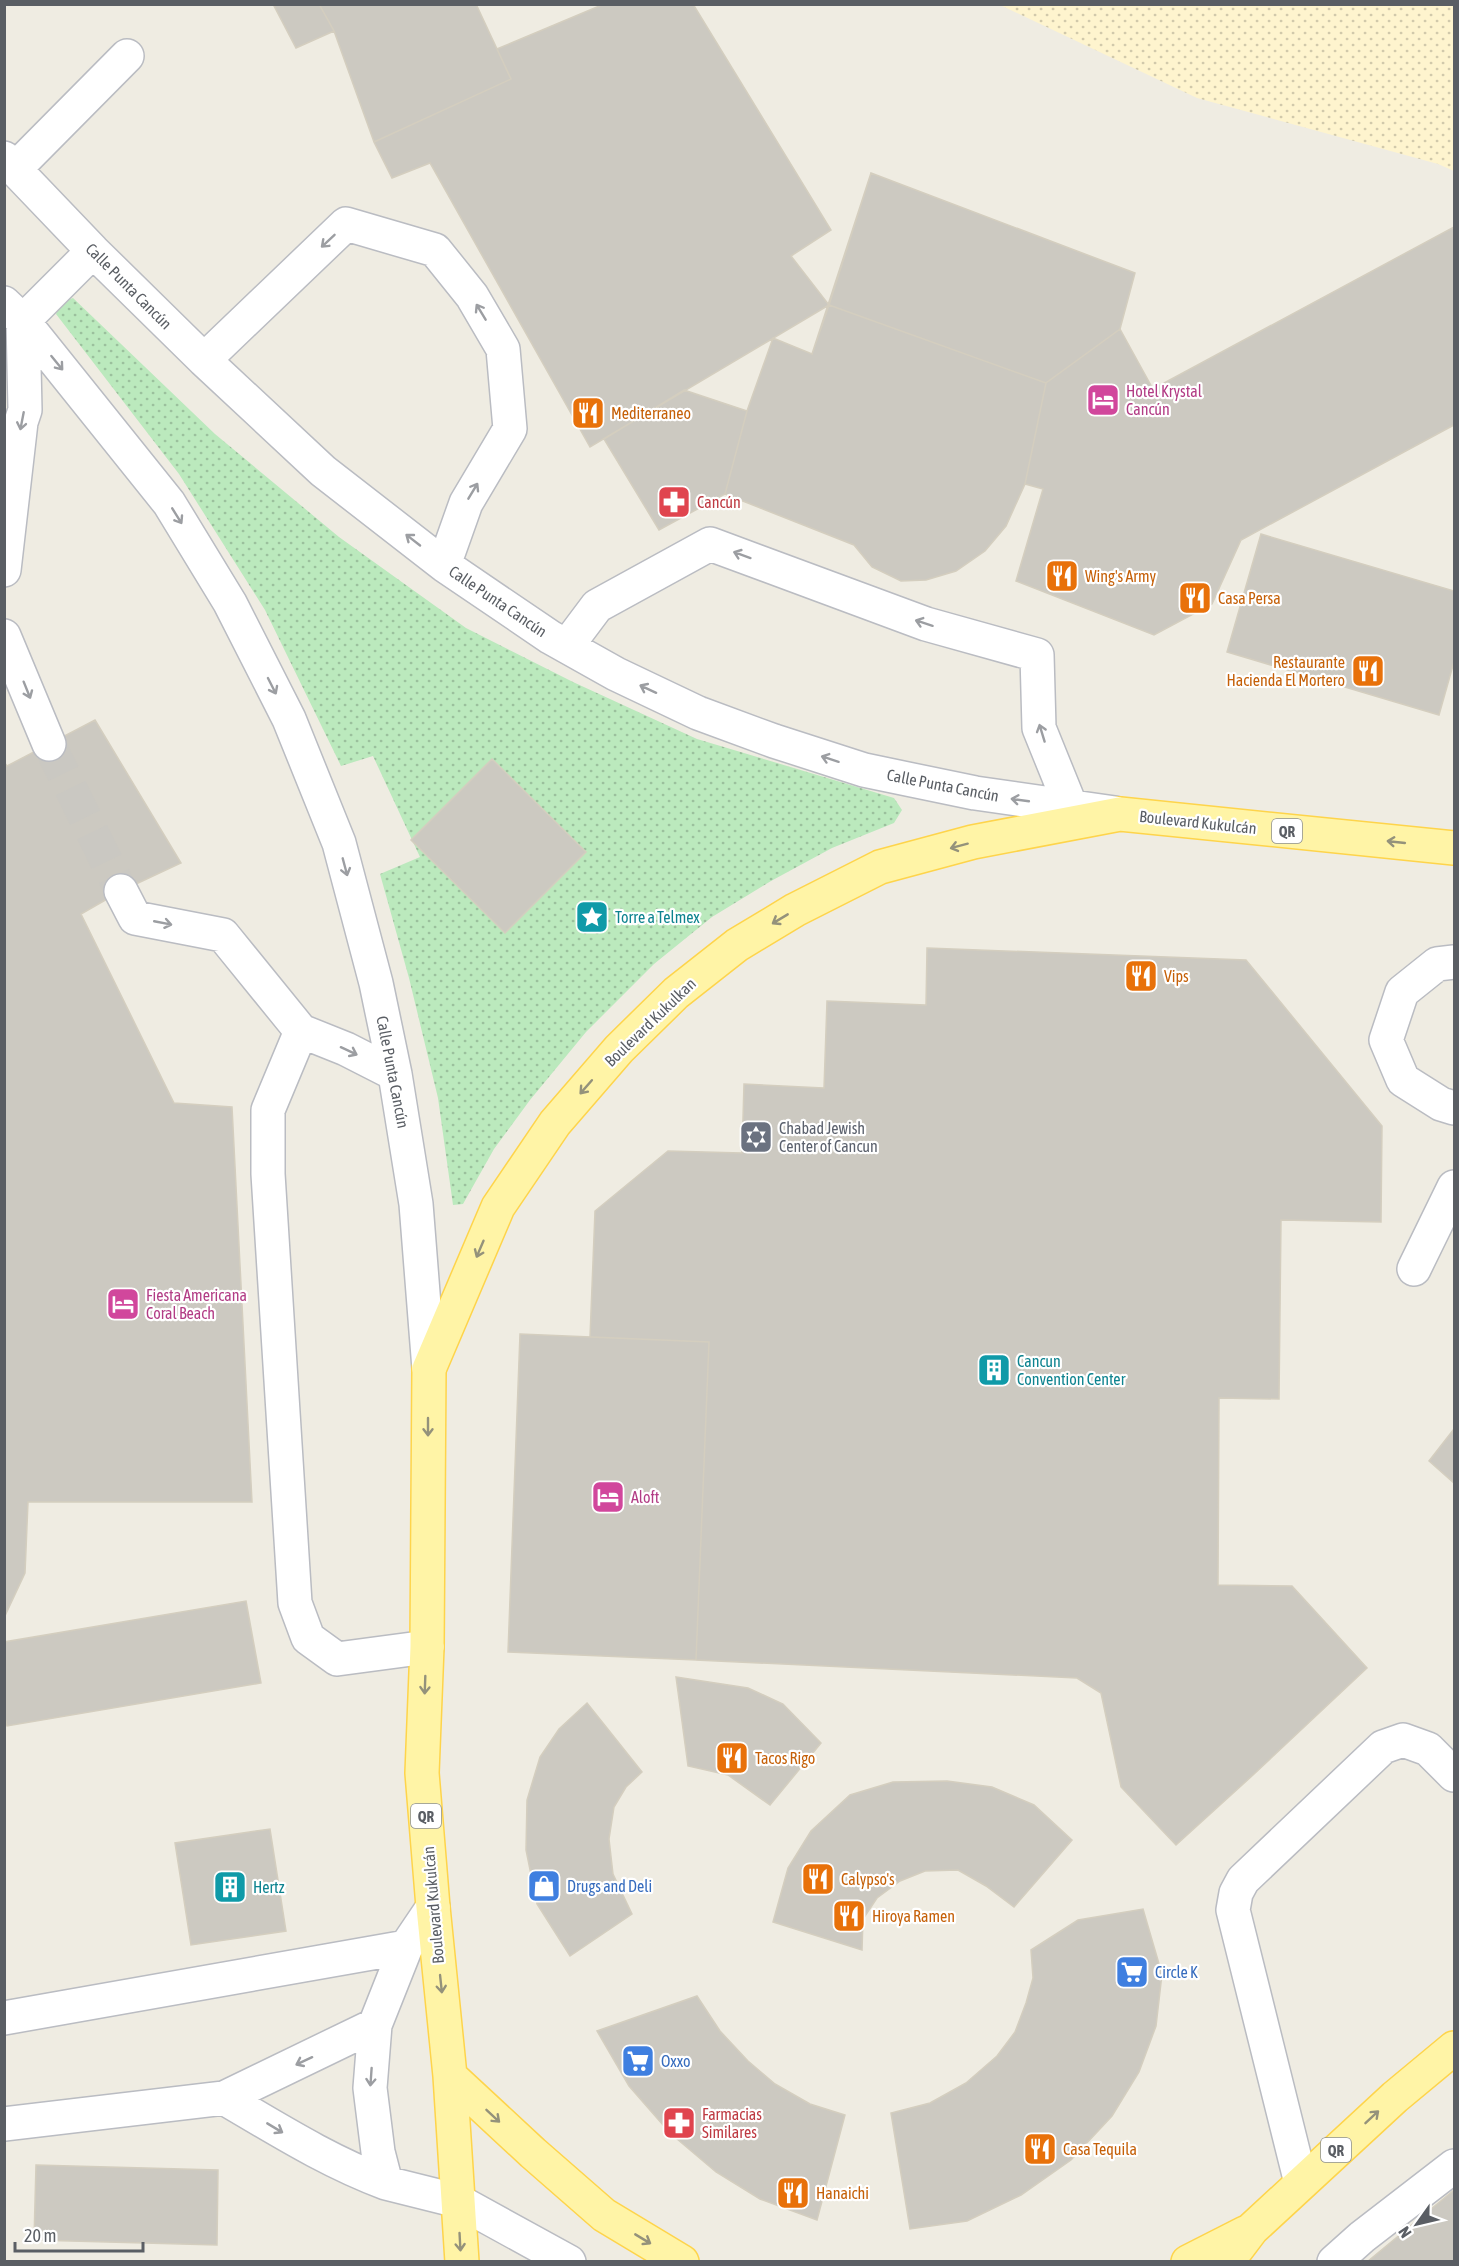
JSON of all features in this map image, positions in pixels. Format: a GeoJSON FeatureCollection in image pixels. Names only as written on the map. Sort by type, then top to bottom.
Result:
{"type":"FeatureCollection","features":[{"type":"Feature","properties":{"kind":"main road","name":"Boulevard Kukulcán"},"geometry":{"type":"LineString","coordinates":[[1120,814],[1455,848]]}},
{"type":"Feature","properties":{"kind":"main road","name":"Boulevard Kukulkan"},"geometry":{"type":"LineString","coordinates":[[429,1369],[498,1207],[555,1123],[619,1048],[675,993],[737,945],[795,910],[880,867],[973,842],[1120,814]]}},
{"type":"Feature","properties":{"kind":"main road","name":"Boulevard Kukulcán"},"geometry":{"type":"LineString","coordinates":[[429,1369],[427,1647],[422,1773],[450,2076],[462,2262]]}},
{"type":"Feature","properties":{"kind":"main road","name":"QR"},"geometry":{"type":"LineString","coordinates":[[1227,2262],[1252,2229],[1300,2183],[1395,2097],[1455,2048]]}},
{"type":"Feature","properties":{"kind":"main road"},"geometry":{"type":"LineString","coordinates":[[450,2076],[604,2215],[682,2262]]}},
{"type":"Feature","properties":{"kind":"main road"},"geometry":{"type":"LineString","coordinates":[[1188,2262],[1252,2229]]}},
{"type":"Feature","properties":{"kind":"street"},"geometry":{"type":"LineString","coordinates":[[10,164],[127,56]]}},
{"type":"Feature","properties":{"kind":"street","name":"Calle Punta Cancún"},"geometry":{"type":"LineString","coordinates":[[10,164],[93,251],[322,471],[444,565],[550,637],[616,674],[698,713],[774,741],[864,770],[975,793],[1120,814]]}},
{"type":"Feature","properties":{"kind":"street"},"geometry":{"type":"LineString","coordinates":[[204,360],[346,224],[435,250],[472,296],[503,349],[510,429],[466,503],[444,565]]}},
{"type":"Feature","properties":{"kind":"street"},"geometry":{"type":"LineString","coordinates":[[4,570],[24,410],[14,312],[93,251]]}},
{"type":"Feature","properties":{"kind":"street","name":"Calle Punta Cancún"},"geometry":{"type":"LineString","coordinates":[[14,312],[169,503],[230,603],[284,709],[339,843],[376,983],[395,1074],[416,1204],[429,1369]]}},
{"type":"Feature","properties":{"kind":"street"},"geometry":{"type":"LineString","coordinates":[[567,645],[597,606],[710,544],[926,624],[1036,655],[1039,728],[1071,807]]}},
{"type":"Feature","properties":{"kind":"street"},"geometry":{"type":"LineString","coordinates":[[4,636],[49,744]]}},
{"type":"Feature","properties":{"kind":"street"},"geometry":{"type":"LineString","coordinates":[[121,891],[135,918],[223,935],[301,1031],[346,1049],[395,1074]]}},
{"type":"Feature","properties":{"kind":"street"},"geometry":{"type":"LineString","coordinates":[[1455,962],[1437,964],[1402,992],[1386,1040],[1403,1080],[1441,1104],[1455,1108]]}},
{"type":"Feature","properties":{"kind":"street"},"geometry":{"type":"LineString","coordinates":[[301,1031],[268,1110],[268,1174],[295,1603],[308,1638],[337,1659],[427,1647]]}},
{"type":"Feature","properties":{"kind":"street"},"geometry":{"type":"LineString","coordinates":[[1414,1269],[1455,1187]]}},
{"type":"Feature","properties":{"kind":"street"},"geometry":{"type":"LineString","coordinates":[[1300,2183],[1233,1910],[1236,1893],[1243,1880],[1383,1747],[1403,1740],[1428,1749],[1455,1775]]}},
{"type":"Feature","properties":{"kind":"street"},"geometry":{"type":"LineString","coordinates":[[386,2183],[378,2152],[370,2088],[375,2025],[406,1947],[433,1907]]}},
{"type":"Feature","properties":{"kind":"street"},"geometry":{"type":"LineString","coordinates":[[4,2018],[406,1947]]}},
{"type":"Feature","properties":{"kind":"street"},"geometry":{"type":"LineString","coordinates":[[4,2124],[224,2098],[375,2025]]}},
{"type":"Feature","properties":{"kind":"street"},"geometry":{"type":"LineString","coordinates":[[224,2098],[353,2171],[386,2183],[458,2201],[569,2262]]}},
{"type":"Feature","properties":{"kind":"street"},"geometry":{"type":"LineString","coordinates":[[1334,2262],[1362,2237],[1455,2166]]}},
{"type":"Feature","properties":{"kind":"green space"},"geometry":{"type":"Polygon","coordinates":[[[73,298],[215,434],[339,537],[466,628],[573,682],[697,739],[894,798],[902,810],[894,823],[832,848],[712,917],[654,964],[586,1032],[530,1100],[494,1149],[463,1204],[453,1205],[438,1098],[409,978],[380,874],[420,857],[373,756],[341,766],[265,610],[179,474],[56,314],[61,302],[73,298]]]}},
{"type":"Feature","properties":{"kind":"sand"},"geometry":{"type":"Polygon","coordinates":[[[1000,5],[1454,5],[1454,171],[1438,164],[1197,98],[1000,5]]]}},
{"type":"Feature","properties":{"kind":"building"},"geometry":{"type":"Polygon","coordinates":[[[273,4],[476,4],[497,49],[604,4],[693,4],[831,230],[791,256],[829,305],[590,447],[430,163],[392,178],[374,142],[334,31],[296,48],[273,4]]]}},
{"type":"Feature","properties":{"kind":"building"},"geometry":{"type":"Polygon","coordinates":[[[273,4],[319,4],[334,31],[296,48],[273,4]]]}},
{"type":"Feature","properties":{"kind":"building"},"geometry":{"type":"Polygon","coordinates":[[[319,4],[476,4],[511,79],[374,142],[334,31],[319,4]]]}},
{"type":"Feature","properties":{"kind":"building"},"geometry":{"type":"Polygon","coordinates":[[[604,4],[693,4],[831,230],[791,256],[829,305],[590,447],[430,163],[392,178],[374,142],[511,79],[497,49],[604,4]]]}},
{"type":"Feature","properties":{"kind":"building","name":"Hotel Krystal Cancún"},"geometry":{"type":"Polygon","coordinates":[[[871,173],[1135,273],[1120,329],[1153,389],[1454,227],[1454,425],[1241,540],[1212,604],[1154,635],[1016,581],[1043,489],[1025,484],[1006,526],[985,551],[956,571],[926,580],[901,581],[872,567],[854,545],[725,494],[747,411],[773,338],[812,354],[871,173]]]}},
{"type":"Feature","properties":{"kind":"building"},"geometry":{"type":"Polygon","coordinates":[[[871,173],[1135,273],[1120,329],[1046,383],[829,305],[871,173]]]}},
{"type":"Feature","properties":{"kind":"building"},"geometry":{"type":"Polygon","coordinates":[[[1454,227],[1454,425],[1241,540],[1212,604],[1154,635],[1016,581],[1043,489],[1025,484],[1046,383],[1120,329],[1153,389],[1454,227]]]}},
{"type":"Feature","properties":{"kind":"building"},"geometry":{"type":"Polygon","coordinates":[[[829,305],[1046,383],[1025,484],[1006,526],[985,551],[956,571],[926,580],[901,581],[872,567],[854,545],[725,494],[747,411],[773,338],[812,354],[829,305]]]}},
{"type":"Feature","properties":{"kind":"building"},"geometry":{"type":"Polygon","coordinates":[[[684,390],[747,411],[725,494],[659,530],[604,439],[684,390]]]}},
{"type":"Feature","properties":{"kind":"building"},"geometry":{"type":"Polygon","coordinates":[[[1261,534],[1454,591],[1454,662],[1439,715],[1227,652],[1261,534]]]}},
{"type":"Feature","properties":{"kind":"building","name":"Fiesta Americana Coral Beach"},"geometry":{"type":"Polygon","coordinates":[[[95,720],[181,863],[121,891],[81,914],[174,1103],[232,1107],[252,1502],[28,1502],[25,1573],[4,1618],[4,762],[7,766],[95,720]]]}},
{"type":"Feature","properties":{"kind":"building"},"geometry":{"type":"Polygon","coordinates":[[[492,759],[586,852],[505,933],[411,840],[492,759]]]}},
{"type":"Feature","properties":{"kind":"building","name":"Cancun Convention Center"},"geometry":{"type":"Polygon","coordinates":[[[927,948],[1246,960],[1382,1126],[1381,1222],[1281,1220],[1279,1399],[1219,1398],[1218,1585],[1292,1586],[1367,1668],[1176,1845],[1121,1787],[1101,1693],[1077,1678],[696,1660],[709,1342],[590,1337],[595,1211],[668,1151],[742,1153],[744,1084],[824,1088],[827,1001],[926,1005],[927,948]]]}},
{"type":"Feature","properties":{"kind":"building","name":"Aloft"},"geometry":{"type":"Polygon","coordinates":[[[520,1334],[709,1342],[696,1660],[508,1652],[520,1334]]]}},
{"type":"Feature","properties":{"kind":"building"},"geometry":{"type":"Polygon","coordinates":[[[1454,1429],[1454,1483],[1429,1461],[1454,1429]]]}},
{"type":"Feature","properties":{"kind":"building"},"geometry":{"type":"Polygon","coordinates":[[[246,1601],[261,1683],[7,1726],[4,1713],[4,1642],[246,1601]]]}},
{"type":"Feature","properties":{"kind":"building"},"geometry":{"type":"Polygon","coordinates":[[[676,1677],[748,1688],[783,1704],[821,1743],[770,1805],[728,1775],[688,1766],[676,1677]]]}},
{"type":"Feature","properties":{"kind":"building"},"geometry":{"type":"Polygon","coordinates":[[[587,1703],[642,1772],[626,1787],[614,1807],[609,1839],[613,1874],[632,1914],[570,1956],[537,1904],[526,1850],[527,1800],[540,1757],[559,1729],[587,1703]]]}},
{"type":"Feature","properties":{"kind":"building"},"geometry":{"type":"Polygon","coordinates":[[[947,1781],[992,1787],[1034,1805],[1072,1840],[1014,1907],[986,1886],[958,1870],[925,1871],[900,1881],[877,1898],[863,1919],[862,1950],[773,1922],[788,1868],[811,1831],[850,1795],[893,1782],[947,1781]]]}},
{"type":"Feature","properties":{"kind":"building","name":"Hertz"},"geometry":{"type":"Polygon","coordinates":[[[270,1829],[286,1931],[191,1945],[175,1843],[270,1829]]]}},
{"type":"Feature","properties":{"kind":"building"},"geometry":{"type":"Polygon","coordinates":[[[1143,1909],[1162,1974],[1156,2026],[1139,2072],[1112,2116],[1071,2160],[1021,2195],[967,2221],[910,2229],[891,2113],[930,2103],[966,2083],[997,2056],[1015,2032],[1026,2003],[1033,1978],[1031,1950],[1078,1920],[1143,1909]]]}},
{"type":"Feature","properties":{"kind":"building"},"geometry":{"type":"Polygon","coordinates":[[[697,1996],[720,2031],[748,2061],[775,2084],[810,2104],[845,2115],[817,2220],[760,2199],[716,2172],[670,2133],[629,2086],[597,2031],[697,1996]]]}},
{"type":"Feature","properties":{"kind":"building"},"geometry":{"type":"Polygon","coordinates":[[[36,2165],[218,2170],[217,2245],[34,2240],[36,2165]]]}},
{"type":"Feature","properties":{"kind":"building"},"geometry":{"type":"Polygon","coordinates":[[[1454,2190],[1454,2262],[1367,2262],[1454,2190]]]}},
{"type":"Feature","properties":{"kind":"tunnel"},"geometry":{"type":"LineString","coordinates":[[49,744],[121,891]]}},
{"type":"Feature","properties":{"kind":"place","name":"Hotel Krystal Cancún"},"geometry":{"type":"Point","coordinates":[1103,400]}},
{"type":"Feature","properties":{"kind":"place","name":"Mediterraneo"},"geometry":{"type":"Point","coordinates":[588,413]}},
{"type":"Feature","properties":{"kind":"place","name":"Cancún"},"geometry":{"type":"Point","coordinates":[674,502]}},
{"type":"Feature","properties":{"kind":"place","name":"Wing's Army"},"geometry":{"type":"Point","coordinates":[1062,576]}},
{"type":"Feature","properties":{"kind":"place","name":"Casa Persa"},"geometry":{"type":"Point","coordinates":[1195,598]}},
{"type":"Feature","properties":{"kind":"place","name":"Restaurante Hacienda El Mortero"},"geometry":{"type":"Point","coordinates":[1368,671]}},
{"type":"Feature","properties":{"kind":"place","name":"Torre a Telmex"},"geometry":{"type":"Point","coordinates":[592,917]}},
{"type":"Feature","properties":{"kind":"place","name":"Vips"},"geometry":{"type":"Point","coordinates":[1141,976]}},
{"type":"Feature","properties":{"kind":"place","name":"Chabad Jewish Center of Cancun"},"geometry":{"type":"Point","coordinates":[756,1137]}},
{"type":"Feature","properties":{"kind":"place","name":"Fiesta Americana Coral Beach"},"geometry":{"type":"Point","coordinates":[123,1304]}},
{"type":"Feature","properties":{"kind":"place","name":"Cancun Convention Center"},"geometry":{"type":"Point","coordinates":[994,1370]}},
{"type":"Feature","properties":{"kind":"place","name":"Aloft"},"geometry":{"type":"Point","coordinates":[608,1497]}},
{"type":"Feature","properties":{"kind":"place","name":"Tacos Rigo"},"geometry":{"type":"Point","coordinates":[732,1758]}},
{"type":"Feature","properties":{"kind":"place","name":"Calypso's"},"geometry":{"type":"Point","coordinates":[818,1879]}},
{"type":"Feature","properties":{"kind":"place","name":"Drugs and Deli"},"geometry":{"type":"Point","coordinates":[544,1886]}},
{"type":"Feature","properties":{"kind":"place","name":"Hertz"},"geometry":{"type":"Point","coordinates":[230,1887]}},
{"type":"Feature","properties":{"kind":"place","name":"Hiroya Ramen"},"geometry":{"type":"Point","coordinates":[849,1916]}},
{"type":"Feature","properties":{"kind":"place","name":"Circle K"},"geometry":{"type":"Point","coordinates":[1132,1972]}},
{"type":"Feature","properties":{"kind":"place","name":"Oxxo"},"geometry":{"type":"Point","coordinates":[638,2061]}},
{"type":"Feature","properties":{"kind":"place","name":"Farmacias Similares"},"geometry":{"type":"Point","coordinates":[679,2123]}},
{"type":"Feature","properties":{"kind":"place","name":"Casa Tequila"},"geometry":{"type":"Point","coordinates":[1040,2149]}},
{"type":"Feature","properties":{"kind":"place","name":"Hanaichi"},"geometry":{"type":"Point","coordinates":[793,2193]}}]}
